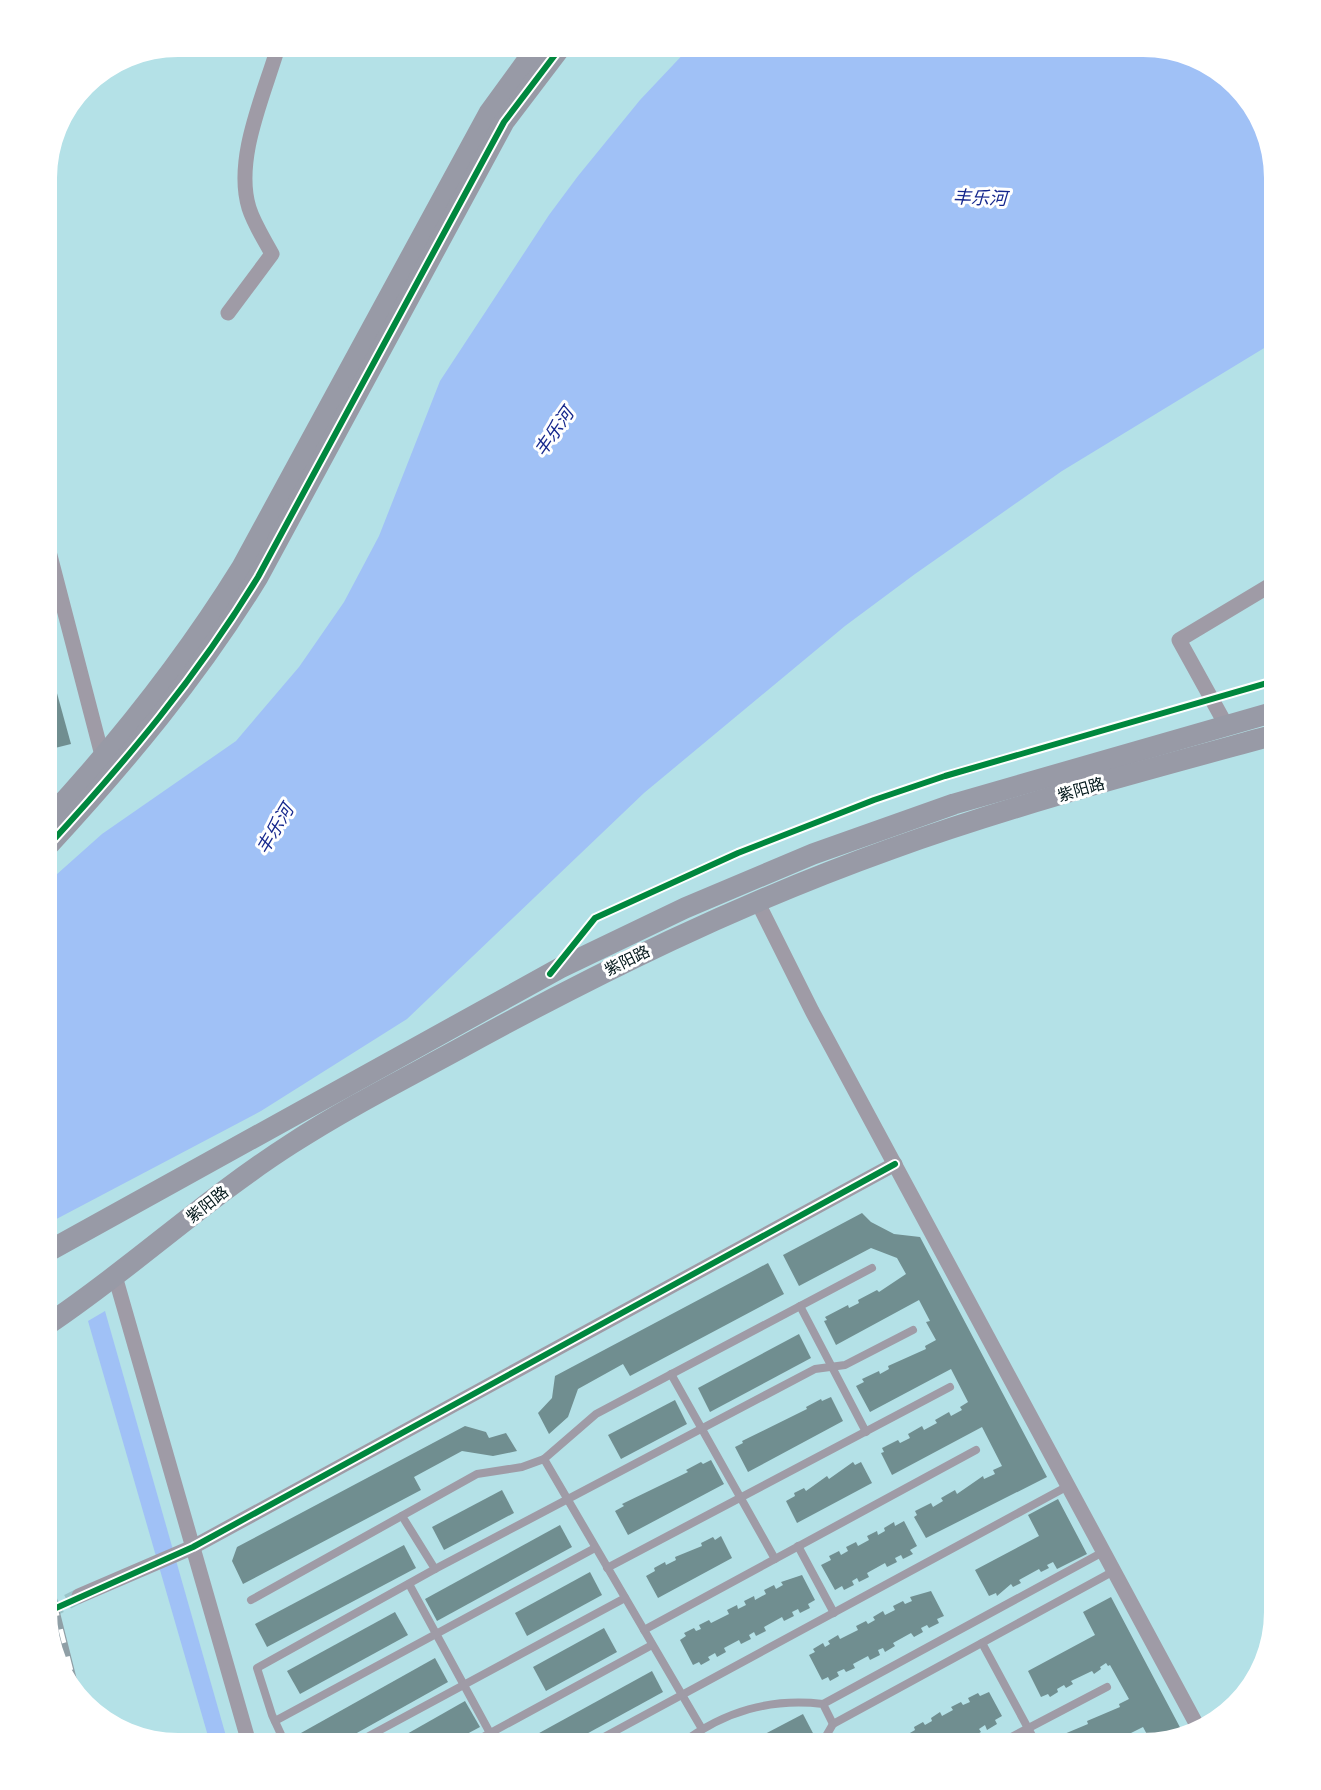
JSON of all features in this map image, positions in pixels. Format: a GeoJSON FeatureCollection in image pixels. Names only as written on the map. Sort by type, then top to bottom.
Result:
{"type":"FeatureCollection","features":[{"type":"Feature","properties":{"kind":"main road"},"geometry":{"type":"LineString","coordinates":[[57,809],[103,759],[170,675],[242,567],[489,113],[530,57]]}},
{"type":"Feature","properties":{"kind":"main road"},"geometry":{"type":"LineString","coordinates":[[57,836],[152,730],[235,614],[264,566],[504,122],[553,57]]}},
{"type":"Feature","properties":{"kind":"main road","name":"紫阳路"},"geometry":{"type":"LineString","coordinates":[[57,1246],[560,968],[685,908],[813,854],[954,804],[1264,715]]}},
{"type":"Feature","properties":{"kind":"main road","name":"紫阳路"},"geometry":{"type":"LineString","coordinates":[[57,1317],[115,1276],[218,1195],[333,1119],[570,987],[757,901],[961,825],[1264,738]]}},
{"type":"Feature","properties":{"kind":"street"},"geometry":{"type":"LineString","coordinates":[[228,313],[272,254],[249,207],[244,170],[249,141],[275,57]]}},
{"type":"Feature","properties":{"kind":"street"},"geometry":{"type":"LineString","coordinates":[[57,582],[103,759]]}},
{"type":"Feature","properties":{"kind":"street"},"geometry":{"type":"LineString","coordinates":[[1226,725],[1179,640],[1264,590]]}},
{"type":"Feature","properties":{"kind":"street"},"geometry":{"type":"LineString","coordinates":[[757,901],[812,1011],[1194,1722]]}},
{"type":"Feature","properties":{"kind":"street"},"geometry":{"type":"LineString","coordinates":[[79,1596],[188,1550],[895,1164]]}},
{"type":"Feature","properties":{"kind":"street"},"geometry":{"type":"LineString","coordinates":[[115,1276],[188,1550],[246,1733]]}},
{"type":"Feature","properties":{"kind":"lane"},"geometry":{"type":"LineString","coordinates":[[251,1600],[477,1474],[522,1467],[544,1459],[596,1414],[872,1268]]}},
{"type":"Feature","properties":{"kind":"lane"},"geometry":{"type":"LineString","coordinates":[[800,1306],[866,1431]]}},
{"type":"Feature","properties":{"kind":"lane"},"geometry":{"type":"LineString","coordinates":[[280,1733],[257,1668],[435,1569],[815,1369],[845,1365],[913,1330]]}},
{"type":"Feature","properties":{"kind":"lane"},"geometry":{"type":"LineString","coordinates":[[671,1374],[775,1559]]}},
{"type":"Feature","properties":{"kind":"lane"},"geometry":{"type":"LineString","coordinates":[[607,1568],[950,1387]]}},
{"type":"Feature","properties":{"kind":"lane"},"geometry":{"type":"LineString","coordinates":[[644,1630],[976,1450]]}},
{"type":"Feature","properties":{"kind":"lane"},"geometry":{"type":"LineString","coordinates":[[544,1459],[702,1729]]}},
{"type":"Feature","properties":{"kind":"lane"},"geometry":{"type":"LineString","coordinates":[[612,1733],[1068,1486]]}},
{"type":"Feature","properties":{"kind":"lane"},"geometry":{"type":"LineString","coordinates":[[402,1516],[435,1569]]}},
{"type":"Feature","properties":{"kind":"lane"},"geometry":{"type":"LineString","coordinates":[[798,1546],[834,1613]]}},
{"type":"Feature","properties":{"kind":"lane"},"geometry":{"type":"LineString","coordinates":[[275,1721],[595,1548]]}},
{"type":"Feature","properties":{"kind":"lane"},"geometry":{"type":"LineString","coordinates":[[696,1733],[728,1715],[756,1706],[791,1702],[823,1704],[1103,1552]]}},
{"type":"Feature","properties":{"kind":"lane"},"geometry":{"type":"LineString","coordinates":[[828,1733],[833,1724],[1114,1571]]}},
{"type":"Feature","properties":{"kind":"lane"},"geometry":{"type":"LineString","coordinates":[[409,1584],[490,1733],[652,1645]]}},
{"type":"Feature","properties":{"kind":"lane"},"geometry":{"type":"LineString","coordinates":[[375,1733],[625,1598]]}},
{"type":"Feature","properties":{"kind":"lane"},"geometry":{"type":"LineString","coordinates":[[982,1643],[1031,1733]]}},
{"type":"Feature","properties":{"kind":"lane"},"geometry":{"type":"LineString","coordinates":[[1019,1733],[1107,1687]]}},
{"type":"Feature","properties":{"kind":"lane"},"geometry":{"type":"LineString","coordinates":[[823,1704],[833,1724]]}},
{"type":"Feature","properties":{"kind":"water","name":"丰乐河"},"geometry":{"type":"Polygon","coordinates":[[[681,57],[1151,57],[1182,63],[1210,77],[1229,92],[1248,117],[1260,146],[1264,178],[1264,348],[1062,471],[845,626],[644,793],[407,1019],[261,1111],[57,1219],[57,874],[102,834],[236,741],[299,667],[344,602],[379,536],[440,381],[549,215],[640,100],[681,57]]]}},
{"type":"Feature","properties":{"kind":"water"},"geometry":{"type":"Polygon","coordinates":[[[105,1311],[225,1733],[207,1733],[88,1321],[105,1311]]]}},
{"type":"Feature","properties":{"kind":"building"},"geometry":{"type":"Polygon","coordinates":[[[57,693],[71,744],[57,748],[57,693]]]}},
{"type":"Feature","properties":{"kind":"building"},"geometry":{"type":"Polygon","coordinates":[[[862,1213],[871,1222],[894,1234],[920,1237],[1047,1477],[926,1538],[914,1517],[917,1515],[915,1511],[931,1503],[933,1507],[943,1501],[941,1498],[955,1490],[957,1494],[983,1476],[984,1479],[995,1474],[993,1470],[1002,1466],[982,1427],[892,1475],[881,1453],[884,1452],[882,1448],[898,1440],[900,1443],[910,1438],[908,1434],[922,1426],[924,1430],[937,1423],[935,1420],[949,1412],[951,1416],[962,1410],[960,1407],[968,1402],[951,1369],[870,1412],[856,1386],[864,1382],[862,1379],[879,1371],[880,1374],[889,1369],[888,1366],[926,1349],[925,1346],[936,1340],[926,1322],[930,1321],[919,1300],[836,1345],[824,1321],[827,1320],[825,1317],[848,1305],[849,1308],[859,1303],[858,1300],[877,1290],[879,1292],[906,1274],[897,1258],[871,1248],[799,1286],[783,1255],[862,1213]]]}},
{"type":"Feature","properties":{"kind":"building"},"geometry":{"type":"Polygon","coordinates":[[[768,1263],[784,1294],[630,1376],[623,1364],[578,1389],[568,1417],[549,1434],[538,1413],[552,1398],[555,1376],[768,1263]]]}},
{"type":"Feature","properties":{"kind":"building"},"geometry":{"type":"Polygon","coordinates":[[[799,1334],[811,1358],[710,1412],[698,1388],[799,1334]]]}},
{"type":"Feature","properties":{"kind":"building"},"geometry":{"type":"Polygon","coordinates":[[[831,1397],[843,1421],[748,1472],[735,1447],[743,1443],[742,1441],[807,1409],[806,1407],[821,1399],[822,1401],[831,1397]]]}},
{"type":"Feature","properties":{"kind":"building"},"geometry":{"type":"Polygon","coordinates":[[[675,1400],[687,1424],[621,1459],[608,1435],[675,1400]]]}},
{"type":"Feature","properties":{"kind":"building"},"geometry":{"type":"Polygon","coordinates":[[[465,1426],[486,1432],[489,1438],[506,1433],[517,1451],[493,1456],[462,1451],[414,1477],[421,1490],[243,1584],[232,1561],[237,1547],[465,1426]]]}},
{"type":"Feature","properties":{"kind":"building"},"geometry":{"type":"Polygon","coordinates":[[[711,1460],[724,1484],[628,1535],[615,1511],[624,1506],[622,1504],[688,1472],[686,1470],[701,1462],[703,1464],[711,1460]]]}},
{"type":"Feature","properties":{"kind":"building"},"geometry":{"type":"Polygon","coordinates":[[[853,1462],[855,1465],[861,1462],[872,1483],[797,1523],[786,1501],[795,1496],[794,1493],[804,1488],[806,1491],[827,1476],[829,1479],[853,1462]]]}},
{"type":"Feature","properties":{"kind":"building"},"geometry":{"type":"Polygon","coordinates":[[[502,1490],[514,1513],[444,1550],[432,1527],[502,1490]]]}},
{"type":"Feature","properties":{"kind":"building"},"geometry":{"type":"Polygon","coordinates":[[[1058,1499],[1087,1554],[1057,1569],[1053,1562],[1047,1565],[1049,1568],[1041,1572],[1039,1569],[1019,1580],[1021,1583],[1013,1587],[1011,1584],[997,1596],[996,1593],[989,1596],[975,1570],[1039,1536],[1028,1515],[1058,1499]]]}},
{"type":"Feature","properties":{"kind":"building"},"geometry":{"type":"Polygon","coordinates":[[[904,1521],[917,1546],[910,1550],[913,1554],[903,1559],[901,1555],[895,1558],[897,1562],[887,1567],[885,1563],[867,1573],[869,1577],[859,1582],[857,1578],[852,1581],[854,1585],[844,1590],[842,1586],[835,1590],[821,1565],[831,1560],[829,1556],[839,1551],[841,1555],[848,1551],[846,1547],[856,1542],[858,1546],[869,1540],[867,1536],[877,1531],[878,1535],[894,1522],[895,1526],[904,1521]]]}},
{"type":"Feature","properties":{"kind":"building"},"geometry":{"type":"Polygon","coordinates":[[[560,1525],[572,1547],[437,1621],[425,1599],[560,1525]]]}},
{"type":"Feature","properties":{"kind":"building"},"geometry":{"type":"Polygon","coordinates":[[[721,1536],[732,1558],[658,1598],[646,1576],[655,1571],[654,1568],[665,1562],[666,1565],[676,1560],[675,1557],[702,1546],[701,1543],[713,1537],[715,1540],[721,1536]]]}},
{"type":"Feature","properties":{"kind":"building"},"geometry":{"type":"Polygon","coordinates":[[[404,1545],[416,1568],[267,1647],[255,1624],[404,1545]]]}},
{"type":"Feature","properties":{"kind":"building"},"geometry":{"type":"Polygon","coordinates":[[[590,1572],[602,1595],[527,1636],[515,1613],[590,1572]]]}},
{"type":"Feature","properties":{"kind":"building"},"geometry":{"type":"Polygon","coordinates":[[[802,1575],[815,1600],[808,1604],[810,1608],[800,1613],[798,1609],[792,1612],[794,1616],[784,1621],[782,1617],[764,1627],[766,1631],[756,1636],[754,1632],[749,1635],[751,1639],[741,1644],[739,1640],[724,1648],[726,1652],[717,1657],[715,1653],[708,1657],[710,1660],[701,1665],[699,1662],[693,1665],[680,1640],[686,1636],[684,1633],[694,1628],[696,1631],[701,1629],[699,1625],[709,1620],[711,1623],[729,1614],[727,1610],[737,1605],[738,1609],[746,1605],[744,1601],[754,1596],[755,1600],[766,1594],[764,1590],[774,1585],[776,1589],[783,1585],[781,1582],[802,1575]]]}},
{"type":"Feature","properties":{"kind":"building"},"geometry":{"type":"Polygon","coordinates":[[[931,1591],[944,1616],[937,1619],[939,1623],[929,1628],[927,1625],[921,1628],[923,1632],[914,1637],[911,1633],[893,1643],[895,1646],[885,1652],[883,1648],[878,1650],[880,1655],[870,1660],[868,1656],[853,1664],[855,1668],[846,1672],[844,1669],[837,1672],[839,1676],[830,1681],[828,1677],[822,1680],[809,1655],[815,1652],[813,1649],[823,1643],[825,1647],[830,1644],[828,1641],[838,1635],[840,1639],[858,1630],[856,1626],[866,1621],[868,1624],[875,1620],[873,1617],[883,1611],[885,1615],[895,1610],[893,1606],[903,1601],[905,1604],[912,1601],[910,1597],[931,1591]]]}},
{"type":"Feature","properties":{"kind":"building"},"geometry":{"type":"Polygon","coordinates":[[[1111,1597],[1180,1727],[1146,1733],[1143,1727],[1131,1733],[1067,1733],[1088,1724],[1087,1721],[1120,1707],[1119,1704],[1129,1699],[1110,1665],[1106,1663],[1094,1674],[1092,1671],[1071,1681],[1073,1684],[1066,1688],[1064,1685],[1050,1697],[1048,1694],[1041,1697],[1028,1671],[1095,1635],[1083,1612],[1111,1597]]]}},
{"type":"Feature","properties":{"kind":"building"},"geometry":{"type":"Polygon","coordinates":[[[395,1612],[408,1635],[300,1694],[287,1671],[395,1612]]]}},
{"type":"Feature","properties":{"kind":"building"},"geometry":{"type":"Polygon","coordinates":[[[604,1628],[617,1652],[546,1691],[533,1667],[604,1628]]]}},
{"type":"Feature","properties":{"kind":"building"},"geometry":{"type":"Polygon","coordinates":[[[435,1658],[448,1682],[357,1733],[301,1733],[435,1658]]]}},
{"type":"Feature","properties":{"kind":"building"},"geometry":{"type":"Polygon","coordinates":[[[652,1671],[663,1692],[588,1733],[539,1733],[652,1671]]]}},
{"type":"Feature","properties":{"kind":"building"},"geometry":{"type":"Polygon","coordinates":[[[989,1692],[1002,1716],[995,1720],[997,1724],[987,1730],[985,1725],[979,1729],[979,1733],[910,1733],[915,1730],[914,1727],[923,1722],[925,1725],[932,1721],[931,1718],[940,1712],[942,1716],[953,1710],[951,1707],[961,1702],[963,1705],[970,1702],[968,1698],[978,1693],[980,1696],[989,1692]]]}},
{"type":"Feature","properties":{"kind":"building"},"geometry":{"type":"Polygon","coordinates":[[[465,1701],[480,1727],[469,1733],[409,1733],[465,1701]]]}},
{"type":"Feature","properties":{"kind":"building"},"geometry":{"type":"Polygon","coordinates":[[[803,1714],[813,1733],[767,1733],[803,1714]]]}},
{"type":"Feature","properties":{"kind":"tunnel"},"geometry":{"type":"LineString","coordinates":[[57,1607],[79,1596]]}},
{"type":"Feature","properties":{"kind":"railway"},"geometry":{"type":"LineString","coordinates":[[57,1616],[70,1667]]}},
{"type":"Feature","properties":{"kind":"cycle path"},"geometry":{"type":"LineString","coordinates":[[57,836],[105,783],[159,717],[235,614],[258,577],[504,122],[553,57]]}},
{"type":"Feature","properties":{"kind":"cycle path"},"geometry":{"type":"LineString","coordinates":[[550,974],[595,918],[738,853],[874,800],[945,776],[1264,684]]}},
{"type":"Feature","properties":{"kind":"cycle path"},"geometry":{"type":"LineString","coordinates":[[57,1608],[193,1547],[895,1164]]}}]}
